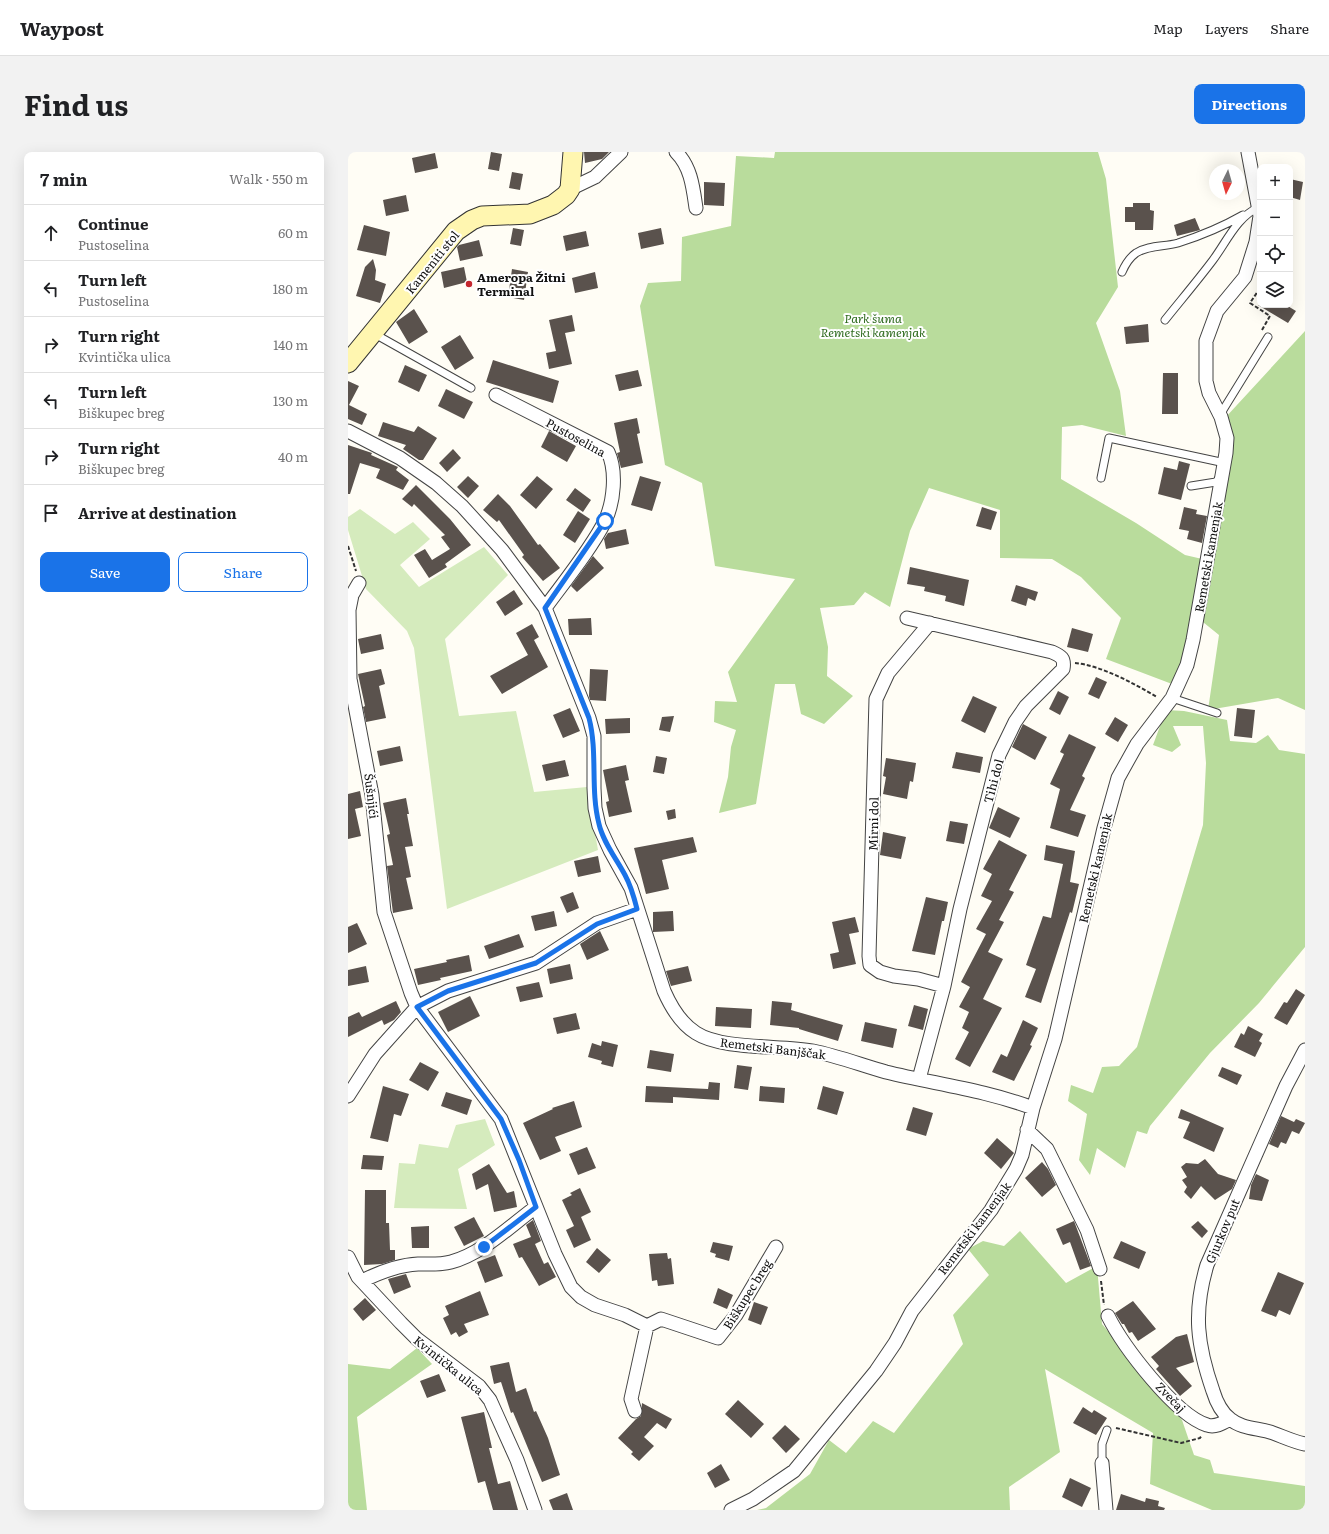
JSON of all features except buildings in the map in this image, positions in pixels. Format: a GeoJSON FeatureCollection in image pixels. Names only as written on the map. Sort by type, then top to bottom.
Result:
{"type":"FeatureCollection","features":[{"type":"Feature","properties":{"kind":"main road"},"geometry":{"type":"LineString","coordinates":[[570,189],[573,152]]}},
{"type":"Feature","properties":{"kind":"main road","name":"Kameniti stol"},"geometry":{"type":"LineString","coordinates":[[348,363],[456,231],[465,224],[482,216],[530,214],[553,205],[566,195],[570,189]]}},
{"type":"Feature","properties":{"kind":"street"},"geometry":{"type":"LineString","coordinates":[[570,189],[595,177],[621,152]]}},
{"type":"Feature","properties":{"kind":"street"},"geometry":{"type":"LineString","coordinates":[[676,152],[682,158],[691,175],[696,208]]}},
{"type":"Feature","properties":{"kind":"street","name":"Remetski kamenjak"},"geometry":{"type":"LineString","coordinates":[[730,1510],[753,1499],[794,1471],[876,1370],[895,1343],[912,1311],[991,1210],[1007,1185],[1022,1155],[1032,1108],[1052,1051],[1104,828],[1118,778],[1137,744],[1169,700],[1184,671],[1193,640],[1224,469],[1227,438],[1221,418],[1209,393],[1206,381],[1206,341],[1217,311],[1245,277],[1256,242],[1257,213],[1248,152]]}},
{"type":"Feature","properties":{"kind":"street","name":"Pustoselina"},"geometry":{"type":"LineString","coordinates":[[496,395],[608,452],[612,461],[612,498],[605,521],[545,608]]}},
{"type":"Feature","properties":{"kind":"street"},"geometry":{"type":"LineString","coordinates":[[348,431],[406,461],[436,483],[462,506],[502,550],[545,608],[589,718],[594,736],[595,808],[599,826],[610,850],[631,888],[637,909],[597,924],[536,963],[448,991],[417,1007],[375,1054],[348,1096]]}},
{"type":"Feature","properties":{"kind":"street","name":"Šušnjići"},"geometry":{"type":"LineString","coordinates":[[359,584],[352,595],[349,610],[350,679],[372,795],[384,912],[417,1007]]}},
{"type":"Feature","properties":{"kind":"street"},"geometry":{"type":"LineString","coordinates":[[907,618],[1052,652],[1062,656],[1064,662]]}},
{"type":"Feature","properties":{"kind":"street","name":"Mirni dol"},"geometry":{"type":"LineString","coordinates":[[930,623],[888,673],[876,699],[869,956],[870,965],[880,972],[944,986]]}},
{"type":"Feature","properties":{"kind":"street","name":"Tihi dol"},"geometry":{"type":"LineString","coordinates":[[919,1079],[944,986],[960,909],[999,755],[1015,722],[1026,706],[1063,669],[1064,662]]}},
{"type":"Feature","properties":{"kind":"street","name":"Remetski Banjščak"},"geometry":{"type":"LineString","coordinates":[[637,909],[670,1005],[682,1022],[697,1034],[713,1040],[730,1043],[813,1051],[919,1079],[1004,1097],[1032,1108]]}},
{"type":"Feature","properties":{"kind":"street"},"geometry":{"type":"LineString","coordinates":[[417,1007],[501,1119],[519,1160],[536,1207],[563,1273],[571,1287],[582,1297],[595,1305],[624,1315],[648,1326],[631,1399],[632,1407],[635,1411]]}},
{"type":"Feature","properties":{"kind":"street","name":"Gjurkov put"},"geometry":{"type":"LineString","coordinates":[[1230,1419],[1215,1401],[1202,1355],[1199,1323],[1203,1279],[1233,1203],[1286,1086],[1305,1050]]}},
{"type":"Feature","properties":{"kind":"street"},"geometry":{"type":"LineString","coordinates":[[1027,1130],[1047,1149],[1087,1230],[1100,1269]]}},
{"type":"Feature","properties":{"kind":"street"},"geometry":{"type":"LineString","coordinates":[[362,1280],[408,1265],[443,1264],[459,1259],[493,1241],[508,1227],[536,1207]]}},
{"type":"Feature","properties":{"kind":"street","name":"Biškupec breg"},"geometry":{"type":"LineString","coordinates":[[648,1326],[661,1319],[718,1338],[736,1315],[776,1247]]}},
{"type":"Feature","properties":{"kind":"street","name":"Kvintička ulica"},"geometry":{"type":"LineString","coordinates":[[348,1258],[362,1280],[417,1339],[479,1386],[490,1400],[517,1460],[535,1510]]}},
{"type":"Feature","properties":{"kind":"street","name":"Zvečaj"},"geometry":{"type":"LineString","coordinates":[[1106,1311],[1122,1340],[1168,1396],[1182,1410],[1208,1426]]}},
{"type":"Feature","properties":{"kind":"street"},"geometry":{"type":"LineString","coordinates":[[1208,1426],[1217,1426],[1230,1419],[1243,1426],[1273,1433],[1305,1444]]}},
{"type":"Feature","properties":{"kind":"street"},"geometry":{"type":"LineString","coordinates":[[1102,1463],[1106,1510]]}},
{"type":"Feature","properties":{"kind":"lane"},"geometry":{"type":"LineString","coordinates":[[1122,272],[1126,263],[1135,254],[1146,248],[1176,243],[1204,234],[1257,213]]}},
{"type":"Feature","properties":{"kind":"lane"},"geometry":{"type":"LineString","coordinates":[[1165,320],[1214,260],[1236,227],[1257,213]]}},
{"type":"Feature","properties":{"kind":"lane"},"geometry":{"type":"LineString","coordinates":[[372,333],[471,388]]}},
{"type":"Feature","properties":{"kind":"lane"},"geometry":{"type":"LineString","coordinates":[[1221,418],[1223,410],[1268,338]]}},
{"type":"Feature","properties":{"kind":"lane"},"geometry":{"type":"LineString","coordinates":[[1101,478],[1110,438],[1224,469],[1216,482],[1191,486]]}},
{"type":"Feature","properties":{"kind":"lane"},"geometry":{"type":"LineString","coordinates":[[1169,700],[1217,713]]}},
{"type":"Feature","properties":{"kind":"lane"},"geometry":{"type":"LineString","coordinates":[[1102,1463],[1102,1444],[1107,1430]]}},
{"type":"Feature","properties":{"kind":"path"},"geometry":{"type":"LineString","coordinates":[[1257,292],[1250,303],[1257,308]]}},
{"type":"Feature","properties":{"kind":"path"},"geometry":{"type":"LineString","coordinates":[[1258,308],[1270,316],[1259,334],[1268,338]]}},
{"type":"Feature","properties":{"kind":"path"},"geometry":{"type":"LineString","coordinates":[[348,546],[359,584]]}},
{"type":"Feature","properties":{"kind":"path"},"geometry":{"type":"LineString","coordinates":[[1064,662],[1078,663],[1099,669],[1169,700]]}},
{"type":"Feature","properties":{"kind":"path"},"geometry":{"type":"LineString","coordinates":[[1100,1269],[1106,1311]]}},
{"type":"Feature","properties":{"kind":"path"},"geometry":{"type":"LineString","coordinates":[[1107,1430],[1111,1426],[1181,1443],[1200,1438],[1208,1426]]}},
{"type":"Feature","properties":{"kind":"green space","name":"Park šuma Remetski kamenjak"},"geometry":{"type":"Polygon","coordinates":[[[775,152],[1098,152],[1106,179],[1118,287],[1096,323],[1120,391],[1126,436],[1082,425],[1062,427],[1061,479],[1136,523],[1185,555],[1211,561],[1225,418],[1305,331],[1305,710],[1278,698],[1208,710],[1219,635],[1193,614],[1182,662],[1172,684],[1106,659],[1121,618],[1081,577],[1052,559],[1000,558],[1000,510],[929,488],[910,531],[890,607],[865,592],[854,605],[820,608],[828,647],[827,676],[853,696],[824,724],[801,714],[795,684],[775,684],[756,804],[719,813],[728,777],[731,747],[736,730],[714,722],[715,701],[737,702],[728,672],[795,579],[715,566],[702,483],[665,465],[640,306],[648,283],[681,281],[682,237],[731,226],[736,156],[774,158],[775,152]]]}},
{"type":"Feature","properties":{"kind":"green space"},"geometry":{"type":"Polygon","coordinates":[[[360,509],[395,534],[413,522],[430,539],[400,565],[419,587],[484,547],[508,575],[445,639],[459,716],[516,711],[534,792],[587,787],[598,850],[447,909],[414,648],[407,631],[366,589],[348,530],[348,517],[360,509]]]}},
{"type":"Feature","properties":{"kind":"green space"},"geometry":{"type":"Polygon","coordinates":[[[1166,710],[1184,711],[1227,720],[1230,741],[1256,743],[1268,735],[1279,750],[1305,754],[1305,947],[1259,1003],[1210,1053],[1150,1126],[1147,1134],[1137,1131],[1125,1168],[1097,1148],[1090,1175],[1079,1160],[1087,1114],[1068,1101],[1071,1085],[1093,1093],[1102,1067],[1119,1066],[1137,1047],[1203,825],[1206,763],[1203,726],[1173,726],[1181,745],[1172,752],[1153,745],[1166,710]]]}},
{"type":"Feature","properties":{"kind":"green space"},"geometry":{"type":"Polygon","coordinates":[[[485,1119],[495,1145],[458,1169],[467,1209],[394,1208],[399,1163],[415,1164],[419,1144],[448,1148],[456,1125],[485,1119]]]}},
{"type":"Feature","properties":{"kind":"green space"},"geometry":{"type":"Polygon","coordinates":[[[1020,1231],[1066,1283],[1097,1266],[1102,1324],[1182,1420],[1194,1455],[1210,1460],[1214,1473],[1305,1486],[1305,1510],[1212,1510],[1150,1484],[1153,1433],[1045,1369],[1060,1452],[1009,1487],[1010,1510],[757,1510],[766,1508],[810,1474],[829,1440],[846,1453],[873,1421],[894,1433],[963,1344],[953,1315],[989,1275],[968,1249],[983,1241],[1004,1246],[1020,1231]]]}},
{"type":"Feature","properties":{"kind":"green space"},"geometry":{"type":"Polygon","coordinates":[[[417,1348],[432,1364],[357,1417],[367,1510],[348,1510],[348,1364],[390,1369],[417,1348]]]}},
{"type":"Feature","properties":{"kind":"place","name":"Ameropa Žitni Terminal"},"geometry":{"type":"Point","coordinates":[469,284]}},
{"type":"Feature","properties":{"kind":"route"},"geometry":{"type":"LineString","coordinates":[[484,1247],[508,1227],[536,1207],[519,1160],[501,1119],[417,1007],[448,991],[536,963],[597,924],[637,909],[631,888],[610,850],[599,826],[595,808],[594,736],[589,718],[545,608],[578,563],[605,521]]}}]}
